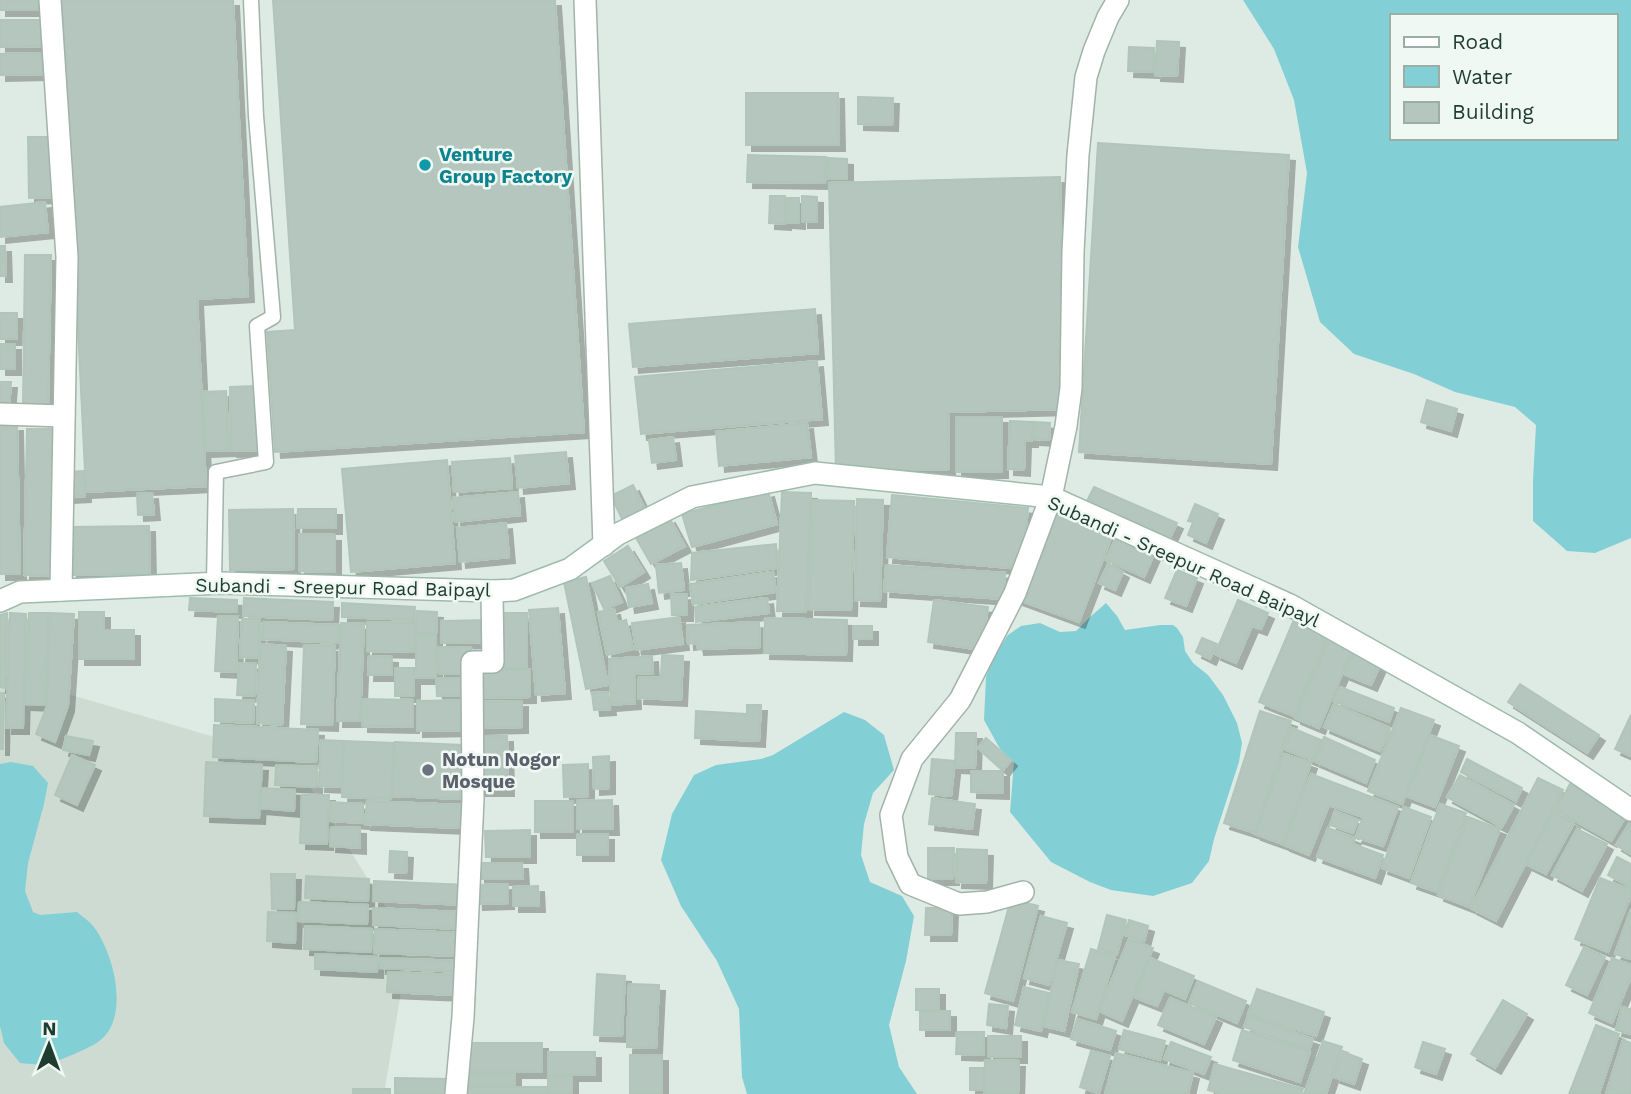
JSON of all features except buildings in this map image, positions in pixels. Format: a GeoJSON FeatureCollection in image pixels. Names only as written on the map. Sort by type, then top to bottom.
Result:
{"type":"FeatureCollection","features":[{"type":"Feature","properties":{"kind":"street"},"geometry":{"type":"LineString","coordinates":[[50,0],[67,257],[61,590]]}},
{"type":"Feature","properties":{"kind":"street"},"geometry":{"type":"LineString","coordinates":[[585,0],[604,545]]}},
{"type":"Feature","properties":{"kind":"street"},"geometry":{"type":"LineString","coordinates":[[1023,891],[987,902],[959,904],[910,884],[897,857],[891,815],[912,759],[960,699],[1015,593],[1051,497],[1072,388],[1073,252],[1078,155],[1086,77],[1094,51],[1118,0]]}},
{"type":"Feature","properties":{"kind":"street"},"geometry":{"type":"LineString","coordinates":[[0,414],[64,416]]}},
{"type":"Feature","properties":{"kind":"street","name":"Subandi - Sreepur Road Baipayl"},"geometry":{"type":"LineString","coordinates":[[0,601],[20,592],[214,583],[514,590],[570,569],[618,534],[692,497],[815,473],[1051,497],[1290,605],[1518,733],[1631,810]]}},
{"type":"Feature","properties":{"kind":"street"},"geometry":{"type":"LineString","coordinates":[[456,1094],[463,1017],[473,799],[472,662],[493,662],[492,591]]}},
{"type":"Feature","properties":{"kind":"lane"},"geometry":{"type":"LineString","coordinates":[[214,583],[216,472],[266,462],[257,326],[273,317],[256,116],[251,0]]}},
{"type":"Feature","properties":{"kind":"shaded area"},"geometry":{"type":"Polygon","coordinates":[[[0,674],[293,760],[409,944],[384,1094],[0,1094],[0,674]]]}},
{"type":"Feature","properties":{"kind":"water"},"geometry":{"type":"Polygon","coordinates":[[[1243,0],[1631,0],[1631,538],[1595,553],[1567,551],[1533,521],[1536,425],[1515,407],[1455,392],[1414,374],[1354,354],[1320,322],[1298,247],[1307,173],[1294,100],[1274,49],[1243,0]]]}},
{"type":"Feature","properties":{"kind":"water"},"geometry":{"type":"Polygon","coordinates":[[[1106,603],[1125,630],[1160,625],[1173,625],[1177,628],[1183,637],[1185,651],[1193,663],[1208,675],[1223,695],[1237,723],[1242,743],[1239,762],[1209,861],[1192,883],[1153,896],[1111,890],[1051,862],[1010,812],[1014,762],[1000,749],[984,720],[986,677],[994,656],[1008,635],[1021,626],[1040,623],[1060,632],[1076,631],[1106,603]]]}},
{"type":"Feature","properties":{"kind":"water"},"geometry":{"type":"Polygon","coordinates":[[[844,712],[865,720],[884,735],[894,770],[873,793],[864,824],[861,855],[870,882],[902,896],[914,916],[906,961],[889,1025],[899,1067],[917,1094],[747,1094],[742,1077],[739,1009],[717,961],[681,906],[661,860],[672,814],[694,775],[716,765],[773,755],[844,712]]]}},
{"type":"Feature","properties":{"kind":"water"},"geometry":{"type":"Polygon","coordinates":[[[11,762],[33,766],[48,783],[28,863],[25,891],[33,912],[40,915],[77,912],[90,923],[108,953],[117,994],[113,1021],[101,1040],[65,1058],[41,1064],[20,1063],[4,1043],[0,1026],[0,764],[11,762]]]}},
{"type":"Feature","properties":{"kind":"place","name":"Venture Group Factory"},"geometry":{"type":"Point","coordinates":[425,165]}},
{"type":"Feature","properties":{"kind":"place","name":"Notun Nogor Mosque"},"geometry":{"type":"Point","coordinates":[428,770]}}]}
